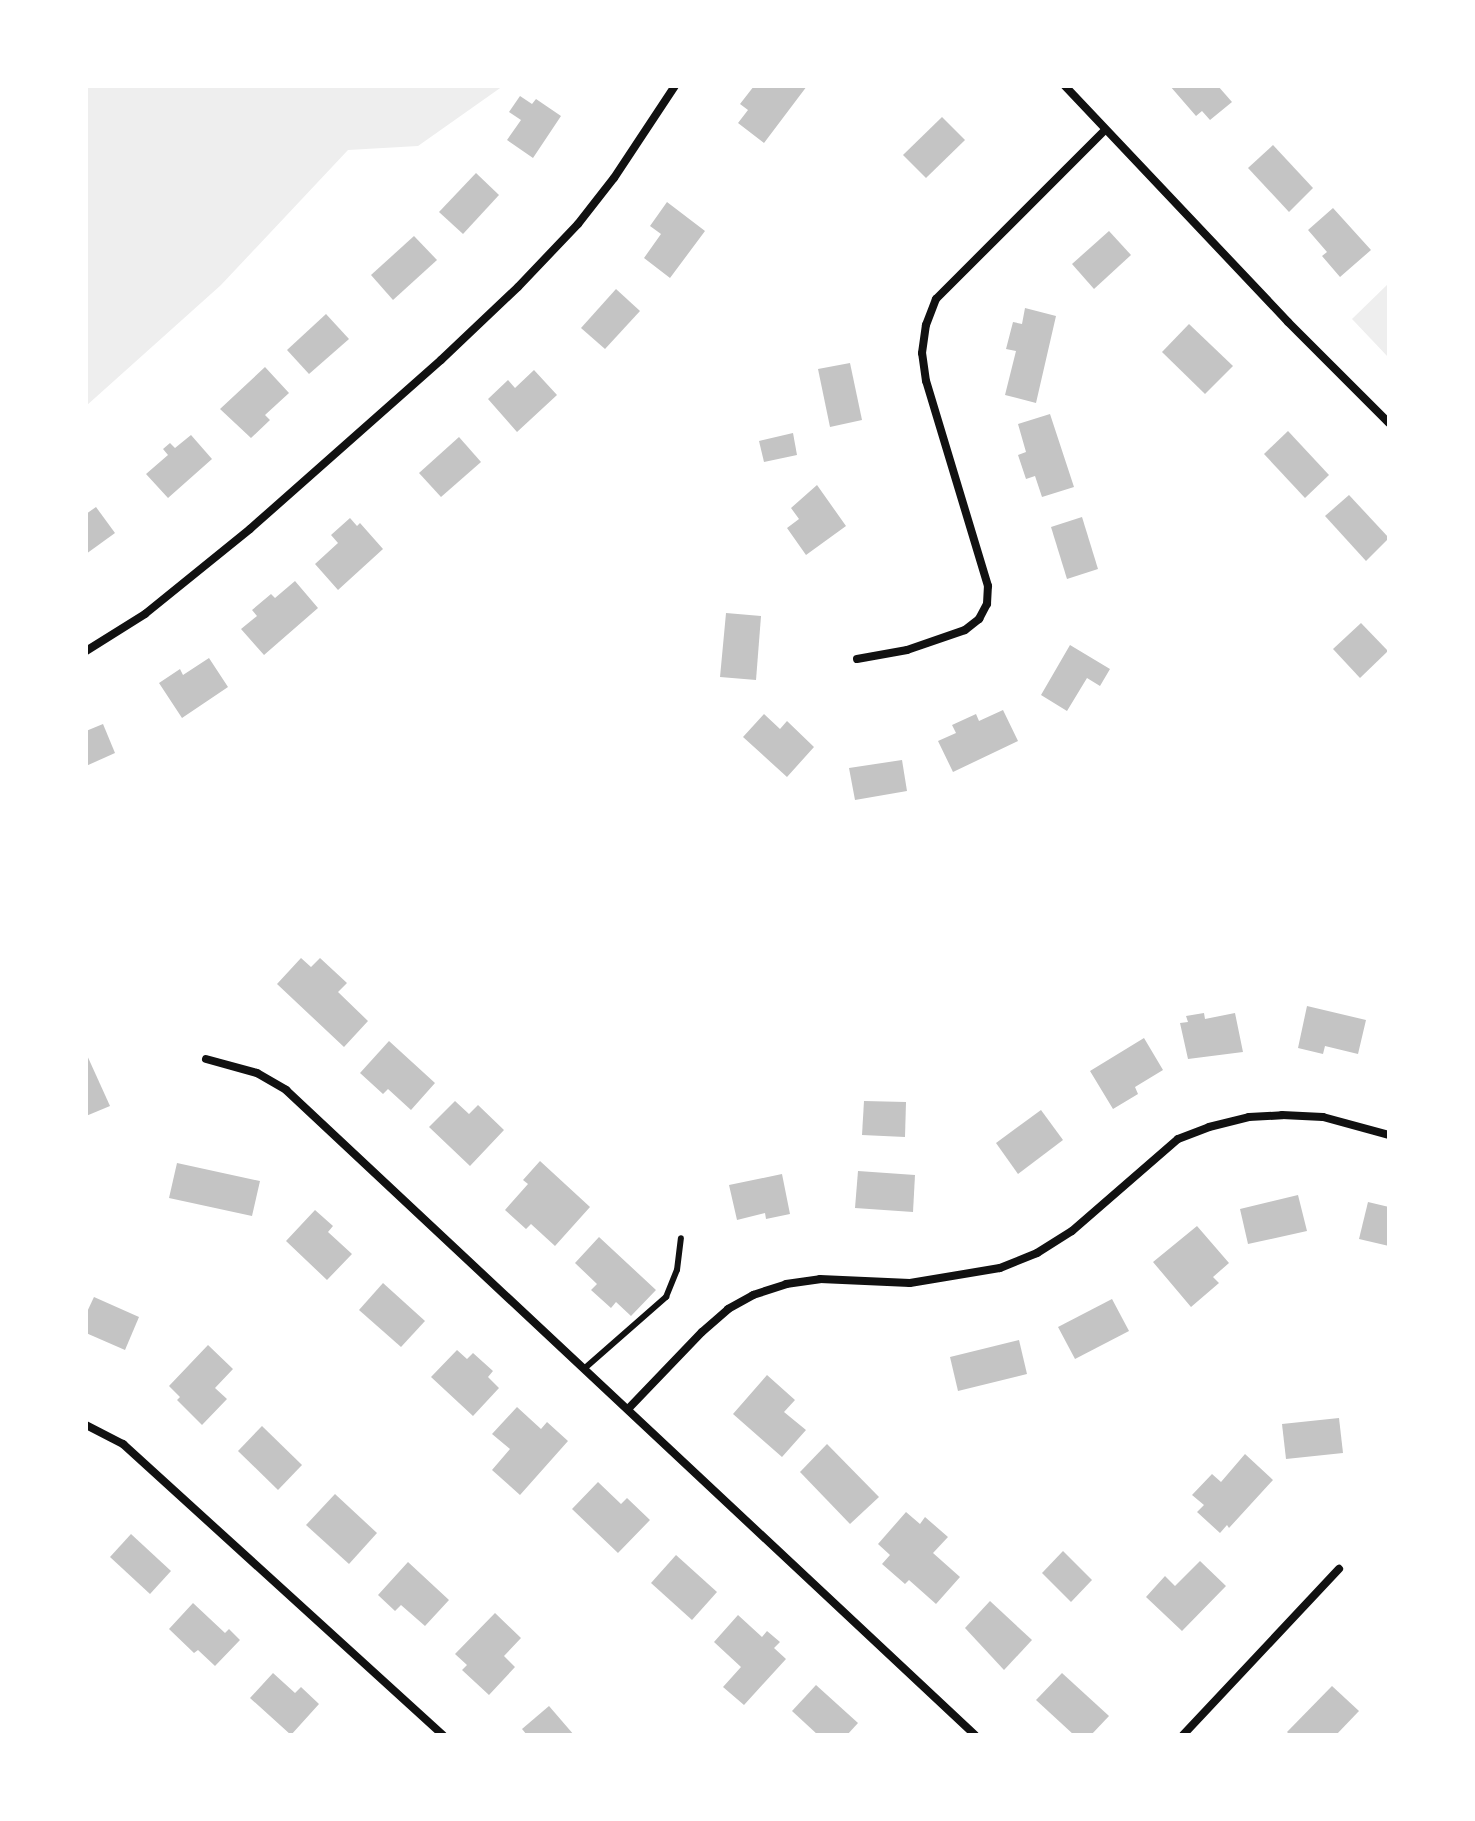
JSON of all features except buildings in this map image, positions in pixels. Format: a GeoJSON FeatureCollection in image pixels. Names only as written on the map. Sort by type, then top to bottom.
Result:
{"type":"FeatureCollection","features":[{"type":"Feature","properties":{"kind":"street"},"geometry":{"type":"LineString","coordinates":[[86,651],[145,614],[250,529],[496,308],[578,224],[614,178],[675,86]]}},
{"type":"Feature","properties":{"kind":"street"},"geometry":{"type":"LineString","coordinates":[[1065,86],[1389,423]]}},
{"type":"Feature","properties":{"kind":"street"},"geometry":{"type":"LineString","coordinates":[[857,659],[907,650],[965,630],[979,619],[987,604],[988,586],[926,381],[922,353],[926,325],[936,299],[1105,130]]}},
{"type":"Feature","properties":{"kind":"street"},"geometry":{"type":"LineString","coordinates":[[206,1059],[257,1073],[286,1090],[975,1735]]}},
{"type":"Feature","properties":{"kind":"street"},"geometry":{"type":"LineString","coordinates":[[629,1408],[702,1332],[728,1309],[753,1295],[786,1284],[820,1279],[910,1283],[1000,1268],[1037,1253],[1072,1231],[1178,1139],[1209,1127],[1249,1117],[1282,1115],[1323,1117],[1389,1135]]}},
{"type":"Feature","properties":{"kind":"street"},"geometry":{"type":"LineString","coordinates":[[86,1425],[123,1444],[443,1735]]}},
{"type":"Feature","properties":{"kind":"street"},"geometry":{"type":"LineString","coordinates":[[1183,1735],[1339,1569]]}},
{"type":"Feature","properties":{"kind":"lane"},"geometry":{"type":"LineString","coordinates":[[585,1368],[666,1297],[677,1270],[681,1238]]}},
{"type":"Feature","properties":{"kind":"shaded area"},"geometry":{"type":"Polygon","coordinates":[[[86,86],[503,86],[418,146],[348,150],[221,285],[86,406],[86,86]]]}},
{"type":"Feature","properties":{"kind":"shaded area"},"geometry":{"type":"Polygon","coordinates":[[[1389,283],[1389,358],[1352,319],[1389,283]]]}}]}
